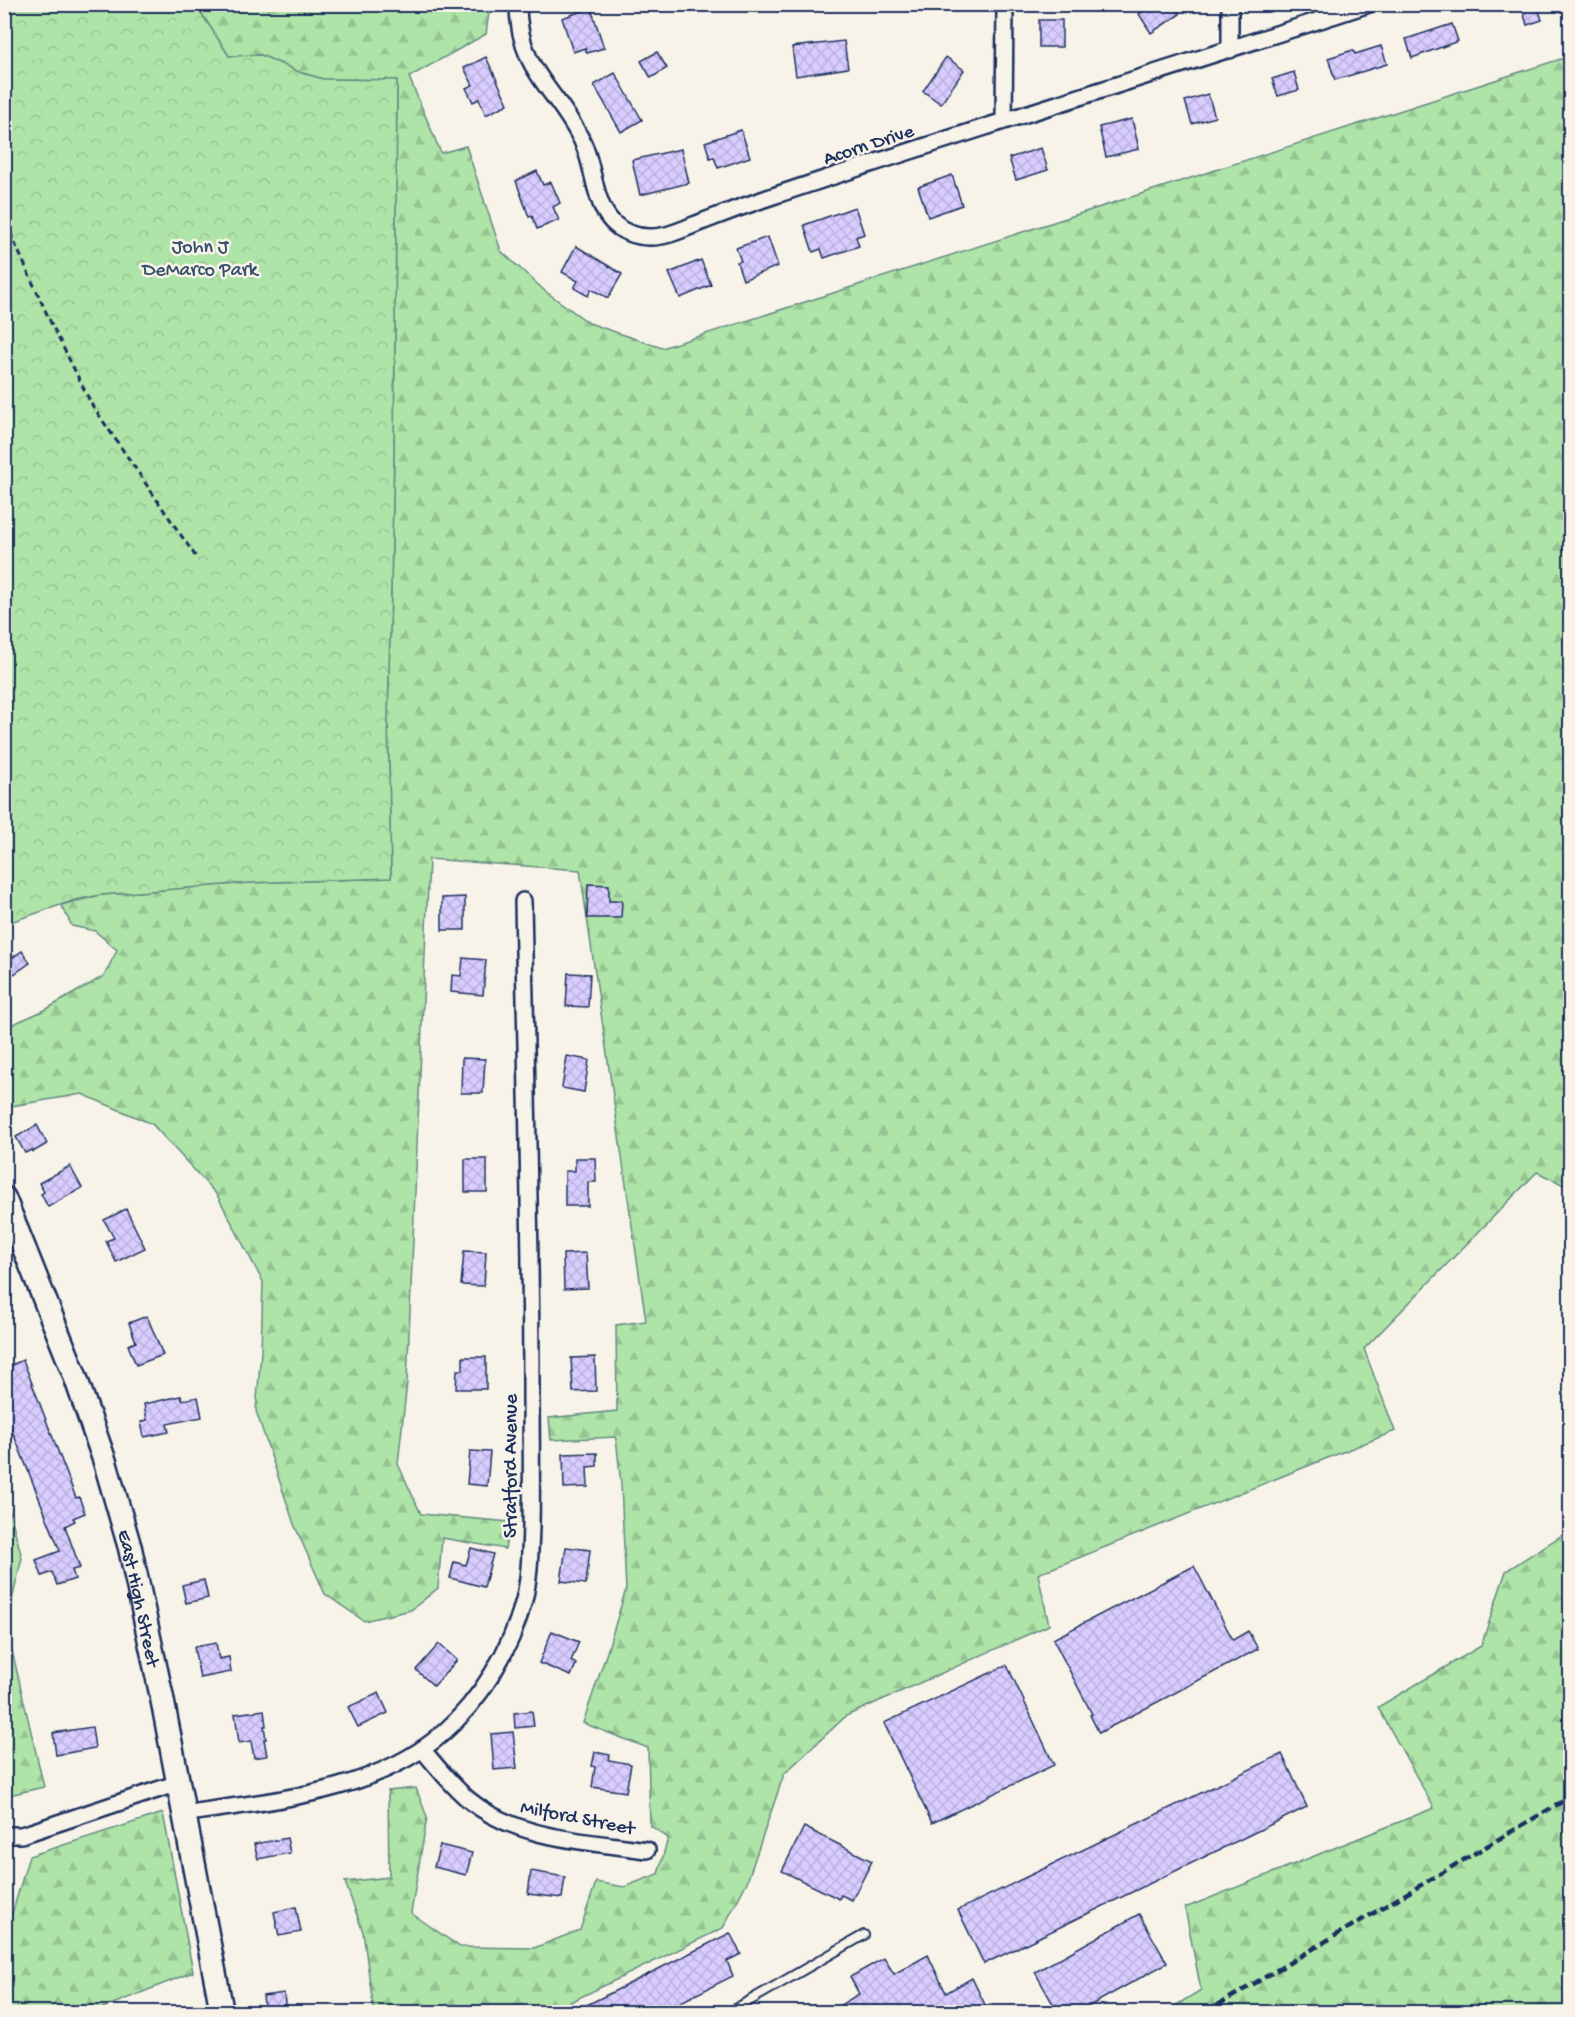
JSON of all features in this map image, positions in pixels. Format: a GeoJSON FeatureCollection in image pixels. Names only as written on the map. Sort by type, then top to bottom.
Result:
{"type":"FeatureCollection","features":[{"type":"Feature","properties":{"kind":"main road","name":"East High Street"},"geometry":{"type":"LineString","coordinates":[[4,1198],[74,1373],[118,1505],[135,1570],[222,2013]]}},
{"type":"Feature","properties":{"kind":"street","name":"Acorn Drive"},"geometry":{"type":"LineString","coordinates":[[518,4],[519,34],[525,52],[541,82],[583,143],[596,190],[608,217],[627,232],[650,237],[675,231],[739,207],[1004,120],[1370,4]]}},
{"type":"Feature","properties":{"kind":"street"},"geometry":{"type":"LineString","coordinates":[[1004,120],[1005,4]]}},
{"type":"Feature","properties":{"kind":"street"},"geometry":{"type":"LineString","coordinates":[[1230,4],[1230,50]]}},
{"type":"Feature","properties":{"kind":"street","name":"Stratford Avenue"},"geometry":{"type":"LineString","coordinates":[[184,1814],[290,1796],[341,1784],[393,1766],[422,1749],[460,1717],[489,1677],[515,1625],[524,1600],[528,1573],[531,1513],[531,1374],[523,901]]}},
{"type":"Feature","properties":{"kind":"street","name":"Milford Street"},"geometry":{"type":"LineString","coordinates":[[422,1749],[441,1772],[471,1801],[511,1825],[549,1836],[647,1850]]}},
{"type":"Feature","properties":{"kind":"street"},"geometry":{"type":"LineString","coordinates":[[4,1835],[21,1835],[32,1832],[178,1783]]}},
{"type":"Feature","properties":{"kind":"lane"},"geometry":{"type":"LineString","coordinates":[[730,2013],[864,1935]]}},
{"type":"Feature","properties":{"kind":"path"},"geometry":{"type":"LineString","coordinates":[[4,213],[12,237],[51,323],[92,405],[198,560]]}},
{"type":"Feature","properties":{"kind":"green space","name":"John J DeMarco Park"},"geometry":{"type":"Polygon","coordinates":[[[4,5],[196,5],[229,56],[261,55],[299,72],[323,79],[397,80],[394,453],[388,718],[391,878],[248,883],[101,895],[75,900],[5,924],[4,5]]]}},
{"type":"Feature","properties":{"kind":"green space"},"geometry":{"type":"Polygon","coordinates":[[[196,5],[490,5],[486,34],[409,77],[441,153],[466,146],[501,251],[545,291],[589,323],[662,348],[1570,56],[1570,1188],[1537,1172],[1364,1349],[1395,1431],[1038,1574],[1049,1625],[846,1716],[784,1774],[747,1882],[723,1928],[550,2012],[374,2012],[363,1932],[345,1882],[389,1877],[388,1791],[416,1788],[427,1817],[411,1913],[460,1947],[534,1948],[580,1930],[596,1882],[624,1887],[658,1874],[668,1838],[650,1825],[648,1748],[583,1723],[626,1589],[621,1485],[616,1437],[551,1440],[549,1418],[617,1411],[616,1325],[646,1321],[580,870],[429,859],[407,1382],[398,1464],[421,1514],[510,1522],[505,1549],[442,1538],[438,1588],[411,1610],[364,1621],[325,1594],[294,1524],[256,1411],[263,1282],[217,1195],[152,1124],[82,1094],[5,1107],[4,1028],[45,1010],[104,976],[117,950],[95,931],[72,926],[61,905],[101,895],[248,883],[391,878],[388,718],[394,453],[397,80],[323,79],[299,72],[261,55],[229,56],[196,5]]]}},
{"type":"Feature","properties":{"kind":"green space"},"geometry":{"type":"Polygon","coordinates":[[[8,1505],[22,1558],[6,1625],[44,1787],[5,1796],[4,1506],[8,1505]]]}},
{"type":"Feature","properties":{"kind":"green space"},"geometry":{"type":"Polygon","coordinates":[[[1570,1530],[1570,2012],[1165,2012],[1201,1990],[1185,1908],[1434,1808],[1378,1707],[1481,1646],[1506,1571],[1570,1530]]]}},
{"type":"Feature","properties":{"kind":"green space"},"geometry":{"type":"Polygon","coordinates":[[[163,1813],[193,1972],[93,2012],[5,2012],[5,1916],[12,1914],[29,1856],[163,1813]]]}},
{"type":"Feature","properties":{"kind":"building"},"geometry":{"type":"Polygon","coordinates":[[[1154,4],[1174,4],[1180,14],[1151,33],[1139,14],[1154,4]]]}},
{"type":"Feature","properties":{"kind":"building"},"geometry":{"type":"Polygon","coordinates":[[[1521,4],[1537,4],[1542,20],[1527,25],[1521,4]]]}},
{"type":"Feature","properties":{"kind":"building"},"geometry":{"type":"Polygon","coordinates":[[[591,8],[604,48],[587,53],[585,48],[573,52],[562,18],[591,8]]]}},
{"type":"Feature","properties":{"kind":"building"},"geometry":{"type":"Polygon","coordinates":[[[1039,20],[1062,20],[1062,47],[1039,47],[1039,20]]]}},
{"type":"Feature","properties":{"kind":"building"},"geometry":{"type":"Polygon","coordinates":[[[1452,24],[1458,41],[1412,58],[1406,39],[1452,24]]]}},
{"type":"Feature","properties":{"kind":"building"},"geometry":{"type":"Polygon","coordinates":[[[844,41],[848,68],[796,76],[792,47],[844,41]]]}},
{"type":"Feature","properties":{"kind":"building"},"geometry":{"type":"Polygon","coordinates":[[[1381,46],[1387,64],[1335,80],[1328,58],[1353,50],[1355,54],[1381,46]]]}},
{"type":"Feature","properties":{"kind":"building"},"geometry":{"type":"Polygon","coordinates":[[[657,52],[667,68],[651,78],[641,61],[657,52]]]}},
{"type":"Feature","properties":{"kind":"building"},"geometry":{"type":"Polygon","coordinates":[[[486,57],[508,104],[486,115],[479,99],[473,102],[466,88],[473,85],[464,68],[486,57]]]}},
{"type":"Feature","properties":{"kind":"building"},"geometry":{"type":"Polygon","coordinates":[[[946,57],[964,70],[941,104],[923,91],[946,57]]]}},
{"type":"Feature","properties":{"kind":"building"},"geometry":{"type":"Polygon","coordinates":[[[1294,72],[1299,90],[1278,96],[1272,79],[1294,72]]]}},
{"type":"Feature","properties":{"kind":"building"},"geometry":{"type":"Polygon","coordinates":[[[615,73],[642,120],[621,132],[594,85],[615,73]]]}},
{"type":"Feature","properties":{"kind":"building"},"geometry":{"type":"Polygon","coordinates":[[[1208,94],[1215,117],[1192,124],[1185,101],[1208,94]]]}},
{"type":"Feature","properties":{"kind":"building"},"geometry":{"type":"Polygon","coordinates":[[[1132,119],[1139,149],[1106,157],[1099,127],[1132,119]]]}},
{"type":"Feature","properties":{"kind":"building"},"geometry":{"type":"Polygon","coordinates":[[[741,130],[750,157],[718,168],[714,157],[710,158],[705,142],[741,130]]]}},
{"type":"Feature","properties":{"kind":"building"},"geometry":{"type":"Polygon","coordinates":[[[1041,148],[1048,170],[1016,180],[1009,158],[1041,148]]]}},
{"type":"Feature","properties":{"kind":"building"},"geometry":{"type":"Polygon","coordinates":[[[681,149],[689,183],[640,195],[632,160],[681,149]]]}},
{"type":"Feature","properties":{"kind":"building"},"geometry":{"type":"Polygon","coordinates":[[[537,171],[543,185],[551,182],[560,203],[553,207],[559,220],[537,229],[532,216],[529,217],[516,181],[537,171]]]}},
{"type":"Feature","properties":{"kind":"building"},"geometry":{"type":"Polygon","coordinates":[[[952,175],[962,205],[928,217],[918,187],[952,175]]]}},
{"type":"Feature","properties":{"kind":"building"},"geometry":{"type":"Polygon","coordinates":[[[855,207],[864,234],[856,237],[859,246],[824,258],[821,249],[813,252],[804,225],[855,207]]]}},
{"type":"Feature","properties":{"kind":"building"},"geometry":{"type":"Polygon","coordinates":[[[768,237],[778,266],[743,280],[737,262],[741,261],[736,248],[768,237]]]}},
{"type":"Feature","properties":{"kind":"building"},"geometry":{"type":"Polygon","coordinates":[[[576,246],[622,274],[608,298],[591,289],[588,296],[574,288],[578,281],[562,272],[576,246]]]}},
{"type":"Feature","properties":{"kind":"building"},"geometry":{"type":"Polygon","coordinates":[[[701,260],[711,285],[680,298],[669,273],[701,260]]]}},
{"type":"Feature","properties":{"kind":"building"},"geometry":{"type":"Polygon","coordinates":[[[588,884],[609,885],[609,901],[622,901],[621,918],[587,918],[588,884]]]}},
{"type":"Feature","properties":{"kind":"building"},"geometry":{"type":"Polygon","coordinates":[[[465,897],[465,930],[442,930],[442,898],[465,897]]]}},
{"type":"Feature","properties":{"kind":"building"},"geometry":{"type":"Polygon","coordinates":[[[22,951],[30,963],[14,974],[6,962],[22,951]]]}},
{"type":"Feature","properties":{"kind":"building"},"geometry":{"type":"Polygon","coordinates":[[[463,958],[486,960],[483,995],[451,992],[452,975],[461,976],[463,958]]]}},
{"type":"Feature","properties":{"kind":"building"},"geometry":{"type":"Polygon","coordinates":[[[568,973],[590,974],[588,1007],[566,1006],[568,973]]]}},
{"type":"Feature","properties":{"kind":"building"},"geometry":{"type":"Polygon","coordinates":[[[567,1056],[589,1060],[584,1092],[562,1088],[567,1056]]]}},
{"type":"Feature","properties":{"kind":"building"},"geometry":{"type":"Polygon","coordinates":[[[462,1058],[485,1059],[483,1093],[461,1093],[462,1058]]]}},
{"type":"Feature","properties":{"kind":"building"},"geometry":{"type":"Polygon","coordinates":[[[37,1125],[47,1144],[33,1152],[32,1150],[25,1153],[16,1137],[37,1125]]]}},
{"type":"Feature","properties":{"kind":"building"},"geometry":{"type":"Polygon","coordinates":[[[575,1158],[595,1158],[596,1182],[588,1182],[588,1206],[565,1206],[565,1171],[575,1171],[575,1158]]]}},
{"type":"Feature","properties":{"kind":"building"},"geometry":{"type":"Polygon","coordinates":[[[465,1159],[487,1159],[487,1192],[465,1192],[465,1159]]]}},
{"type":"Feature","properties":{"kind":"building"},"geometry":{"type":"Polygon","coordinates":[[[70,1166],[82,1188],[48,1207],[41,1194],[44,1192],[39,1183],[70,1166]]]}},
{"type":"Feature","properties":{"kind":"building"},"geometry":{"type":"Polygon","coordinates":[[[126,1209],[145,1248],[116,1262],[106,1241],[114,1238],[104,1220],[126,1209]]]}},
{"type":"Feature","properties":{"kind":"building"},"geometry":{"type":"Polygon","coordinates":[[[464,1251],[486,1252],[484,1286],[461,1285],[464,1251]]]}},
{"type":"Feature","properties":{"kind":"building"},"geometry":{"type":"Polygon","coordinates":[[[586,1253],[588,1288],[564,1289],[563,1254],[586,1253]]]}},
{"type":"Feature","properties":{"kind":"building"},"geometry":{"type":"Polygon","coordinates":[[[147,1316],[163,1355],[136,1365],[128,1345],[136,1342],[129,1323],[147,1316]]]}},
{"type":"Feature","properties":{"kind":"building"},"geometry":{"type":"Polygon","coordinates":[[[463,1357],[486,1357],[486,1389],[456,1389],[457,1370],[463,1370],[463,1357]]]}},
{"type":"Feature","properties":{"kind":"building"},"geometry":{"type":"Polygon","coordinates":[[[595,1357],[596,1391],[573,1392],[571,1358],[595,1357]]]}},
{"type":"Feature","properties":{"kind":"building"},"geometry":{"type":"Polygon","coordinates":[[[23,1360],[76,1498],[79,1497],[85,1513],[73,1518],[75,1521],[65,1526],[80,1568],[72,1570],[75,1579],[57,1585],[52,1572],[42,1576],[36,1560],[60,1551],[4,1410],[4,1368],[23,1360]]]}},
{"type":"Feature","properties":{"kind":"building"},"geometry":{"type":"Polygon","coordinates":[[[181,1396],[182,1400],[198,1397],[202,1417],[167,1424],[169,1432],[144,1437],[141,1422],[147,1420],[144,1404],[181,1396]]]}},
{"type":"Feature","properties":{"kind":"building"},"geometry":{"type":"Polygon","coordinates":[[[470,1451],[490,1452],[487,1486],[467,1484],[470,1451]]]}},
{"type":"Feature","properties":{"kind":"building"},"geometry":{"type":"Polygon","coordinates":[[[597,1453],[597,1466],[587,1467],[588,1487],[564,1488],[563,1454],[597,1453]]]}},
{"type":"Feature","properties":{"kind":"building"},"geometry":{"type":"Polygon","coordinates":[[[566,1547],[590,1550],[586,1584],[561,1581],[566,1547]]]}},
{"type":"Feature","properties":{"kind":"building"},"geometry":{"type":"Polygon","coordinates":[[[471,1548],[493,1554],[484,1587],[450,1578],[454,1562],[466,1565],[471,1548]]]}},
{"type":"Feature","properties":{"kind":"building"},"geometry":{"type":"Polygon","coordinates":[[[1194,1566],[1233,1640],[1248,1631],[1258,1649],[1099,1733],[1090,1715],[1092,1714],[1053,1639],[1194,1566]]]}},
{"type":"Feature","properties":{"kind":"building"},"geometry":{"type":"Polygon","coordinates":[[[204,1580],[208,1598],[186,1603],[182,1585],[204,1580]]]}},
{"type":"Feature","properties":{"kind":"building"},"geometry":{"type":"Polygon","coordinates":[[[552,1631],[579,1642],[571,1661],[576,1664],[571,1676],[539,1663],[552,1631]]]}},
{"type":"Feature","properties":{"kind":"building"},"geometry":{"type":"Polygon","coordinates":[[[216,1643],[219,1659],[229,1657],[231,1672],[200,1678],[194,1647],[216,1643]]]}},
{"type":"Feature","properties":{"kind":"building"},"geometry":{"type":"Polygon","coordinates":[[[439,1644],[457,1660],[434,1686],[416,1670],[439,1644]]]}},
{"type":"Feature","properties":{"kind":"building"},"geometry":{"type":"Polygon","coordinates":[[[1007,1665],[1054,1765],[932,1823],[884,1723],[1007,1665]]]}},
{"type":"Feature","properties":{"kind":"building"},"geometry":{"type":"Polygon","coordinates":[[[379,1693],[388,1713],[358,1727],[348,1707],[379,1693]]]}},
{"type":"Feature","properties":{"kind":"building"},"geometry":{"type":"Polygon","coordinates":[[[264,1710],[266,1739],[264,1739],[267,1756],[254,1758],[251,1741],[239,1743],[235,1714],[264,1710]]]}},
{"type":"Feature","properties":{"kind":"building"},"geometry":{"type":"Polygon","coordinates":[[[532,1711],[534,1726],[515,1728],[514,1713],[532,1711]]]}},
{"type":"Feature","properties":{"kind":"building"},"geometry":{"type":"Polygon","coordinates":[[[92,1727],[95,1748],[56,1755],[53,1733],[92,1727]]]}},
{"type":"Feature","properties":{"kind":"building"},"geometry":{"type":"Polygon","coordinates":[[[513,1732],[517,1768],[494,1770],[491,1734],[513,1732]]]}},
{"type":"Feature","properties":{"kind":"building"},"geometry":{"type":"Polygon","coordinates":[[[595,1752],[610,1755],[609,1760],[631,1764],[626,1792],[592,1787],[595,1752]]]}},
{"type":"Feature","properties":{"kind":"building"},"geometry":{"type":"Polygon","coordinates":[[[1282,1754],[1307,1807],[984,1964],[958,1910],[1282,1754]]]}},
{"type":"Feature","properties":{"kind":"building"},"geometry":{"type":"Polygon","coordinates":[[[804,1827],[872,1861],[852,1900],[841,1895],[839,1899],[782,1871],[804,1827]]]}},
{"type":"Feature","properties":{"kind":"building"},"geometry":{"type":"Polygon","coordinates":[[[287,1838],[290,1853],[258,1859],[254,1844],[287,1838]]]}},
{"type":"Feature","properties":{"kind":"building"},"geometry":{"type":"Polygon","coordinates":[[[440,1845],[472,1853],[466,1875],[434,1867],[440,1845]]]}},
{"type":"Feature","properties":{"kind":"building"},"geometry":{"type":"Polygon","coordinates":[[[531,1871],[565,1877],[562,1898],[528,1894],[531,1871]]]}},
{"type":"Feature","properties":{"kind":"building"},"geometry":{"type":"Polygon","coordinates":[[[296,1907],[301,1932],[279,1936],[274,1912],[296,1907]]]}},
{"type":"Feature","properties":{"kind":"building"},"geometry":{"type":"Polygon","coordinates":[[[1139,1914],[1167,1963],[1077,2013],[1058,2013],[1035,1972],[1139,1914]]]}},
{"type":"Feature","properties":{"kind":"building"},"geometry":{"type":"Polygon","coordinates":[[[730,1933],[741,1954],[727,1961],[733,1976],[659,2013],[571,2013],[730,1933]]]}},
{"type":"Feature","properties":{"kind":"building"},"geometry":{"type":"Polygon","coordinates":[[[928,1955],[946,1993],[972,1978],[989,2013],[827,2013],[859,1994],[850,1977],[884,1958],[894,1974],[928,1955]]]}},
{"type":"Feature","properties":{"kind":"building"},"geometry":{"type":"Polygon","coordinates":[[[284,1993],[286,2013],[265,2013],[263,1996],[284,1993]]]}},
{"type":"Feature","properties":{"kind":"railway"},"geometry":{"type":"LineString","coordinates":[[1206,2012],[1570,1797]]}}]}
